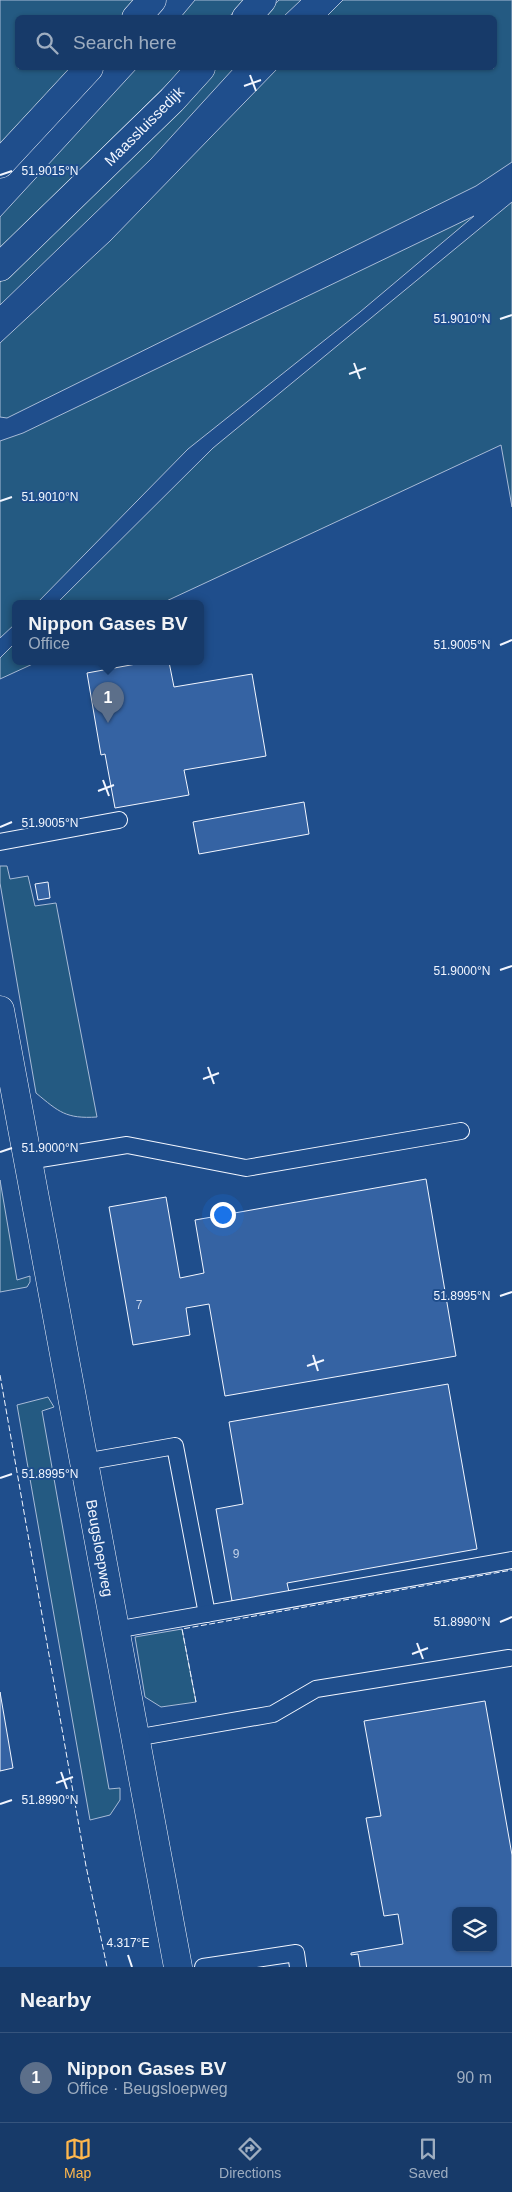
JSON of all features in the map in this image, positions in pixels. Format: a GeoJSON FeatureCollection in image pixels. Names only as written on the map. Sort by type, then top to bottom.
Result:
{"type":"FeatureCollection","features":[{"type":"Feature","properties":{"kind":"street"},"geometry":{"type":"LineString","coordinates":[[139,15],[152,0]]}},
{"type":"Feature","properties":{"kind":"street"},"geometry":{"type":"LineString","coordinates":[[249,15],[262,0]]}},
{"type":"Feature","properties":{"kind":"street"},"geometry":{"type":"LineString","coordinates":[[0,164],[87,70]]}},
{"type":"Feature","properties":{"kind":"street","name":"Maassluissedijk"},"geometry":{"type":"LineString","coordinates":[[0,267],[172,100],[199,70]]}},
{"type":"Feature","properties":{"kind":"street","name":"Beugsloepweg"},"geometry":{"type":"LineString","coordinates":[[0,1010],[178,1967]]}},
{"type":"Feature","properties":{"kind":"lane"},"geometry":{"type":"LineString","coordinates":[[0,842],[119,820]]}},
{"type":"Feature","properties":{"kind":"lane"},"geometry":{"type":"LineString","coordinates":[[28,1161],[127,1145],[246,1168],[462,1131]]}},
{"type":"Feature","properties":{"kind":"lane"},"geometry":{"type":"LineString","coordinates":[[84,1462],[175,1446],[207,1614]]}},
{"type":"Feature","properties":{"kind":"lane"},"geometry":{"type":"LineString","coordinates":[[115,1630],[512,1560]]}},
{"type":"Feature","properties":{"kind":"lane"},"geometry":{"type":"LineString","coordinates":[[135,1738],[273,1714],[316,1689],[509,1658]]}},
{"type":"Feature","properties":{"kind":"lane"},"geometry":{"type":"LineString","coordinates":[[203,1967],[296,1953],[298,1967]]}},
{"type":"Feature","properties":{"kind":"shaded area"},"geometry":{"type":"Polygon","coordinates":[[[0,0],[140,0],[126,15],[15,15],[15,70],[74,70],[0,148],[0,0]]]}},
{"type":"Feature","properties":{"kind":"shaded area"},"geometry":{"type":"Polygon","coordinates":[[[195,0],[245,0],[231,15],[182,15],[195,0]]]}},
{"type":"Feature","properties":{"kind":"shaded area"},"geometry":{"type":"Polygon","coordinates":[[[279,0],[301,0],[285,15],[265,15],[279,0]]]}},
{"type":"Feature","properties":{"kind":"shaded area"},"geometry":{"type":"Polygon","coordinates":[[[343,0],[512,0],[512,162],[476,186],[7,418],[0,417],[0,343],[110,241],[276,70],[497,70],[497,15],[328,15],[343,0]]]}},
{"type":"Feature","properties":{"kind":"shaded area"},"geometry":{"type":"Polygon","coordinates":[[[135,70],[182,70],[0,248],[0,217],[135,70]]]}},
{"type":"Feature","properties":{"kind":"shaded area"},"geometry":{"type":"Polygon","coordinates":[[[213,70],[232,70],[151,159],[0,305],[0,282],[57,231],[137,151],[213,70]]]}},
{"type":"Feature","properties":{"kind":"shaded area"},"geometry":{"type":"Polygon","coordinates":[[[512,202],[512,507],[501,445],[169,600],[60,600],[213,448],[512,202]]]}},
{"type":"Feature","properties":{"kind":"shaded area"},"geometry":{"type":"Polygon","coordinates":[[[474,216],[360,312],[188,449],[40,600],[12,600],[12,627],[0,638],[0,441],[23,433],[474,216]]]}},
{"type":"Feature","properties":{"kind":"shaded area"},"geometry":{"type":"Polygon","coordinates":[[[12,646],[12,665],[30,665],[0,679],[0,658],[12,646]]]}},
{"type":"Feature","properties":{"kind":"shaded area"},"geometry":{"type":"Polygon","coordinates":[[[0,866],[7,866],[10,879],[28,876],[35,906],[56,903],[97,1117],[78,1117],[64,1113],[36,1093],[0,883],[0,866]]]}},
{"type":"Feature","properties":{"kind":"shaded area"},"geometry":{"type":"Polygon","coordinates":[[[0,1180],[17,1280],[30,1276],[30,1282],[27,1287],[0,1292],[0,1180]]]}},
{"type":"Feature","properties":{"kind":"shaded area"},"geometry":{"type":"Polygon","coordinates":[[[48,1397],[54,1407],[42,1411],[109,1789],[120,1788],[120,1800],[110,1815],[90,1820],[17,1405],[48,1397]]]}},
{"type":"Feature","properties":{"kind":"shaded area"},"geometry":{"type":"Polygon","coordinates":[[[182,1629],[196,1702],[161,1707],[145,1697],[135,1637],[182,1629]]]}},
{"type":"Feature","properties":{"kind":"building"},"geometry":{"type":"Polygon","coordinates":[[[131,665],[170,665],[174,687],[252,674],[266,756],[184,770],[189,795],[115,808],[105,754],[101,755],[87,673],[131,665]]]}},
{"type":"Feature","properties":{"kind":"building"},"geometry":{"type":"Polygon","coordinates":[[[304,802],[309,834],[199,854],[193,822],[304,802]]]}},
{"type":"Feature","properties":{"kind":"building"},"geometry":{"type":"Polygon","coordinates":[[[48,882],[50,898],[38,900],[35,884],[48,882]]]}},
{"type":"Feature","properties":{"kind":"building"},"geometry":{"type":"Polygon","coordinates":[[[426,1179],[456,1356],[225,1396],[209,1304],[186,1308],[190,1335],[133,1345],[109,1207],[166,1197],[180,1278],[204,1273],[195,1220],[426,1179]]]}},
{"type":"Feature","properties":{"kind":"building"},"geometry":{"type":"Polygon","coordinates":[[[448,1384],[477,1549],[287,1583],[289,1592],[232,1601],[216,1509],[243,1504],[229,1422],[448,1384]]]}},
{"type":"Feature","properties":{"kind":"building"},"geometry":{"type":"Polygon","coordinates":[[[0,1692],[13,1768],[0,1771],[0,1692]]]}},
{"type":"Feature","properties":{"kind":"building"},"geometry":{"type":"Polygon","coordinates":[[[485,1701],[512,1855],[512,1967],[360,1967],[358,1954],[351,1955],[351,1953],[403,1944],[398,1914],[384,1916],[366,1818],[381,1816],[364,1721],[485,1701]]]}},
{"type":"Feature","properties":{"kind":"fence"},"geometry":{"type":"LineString","coordinates":[[0,1375],[86,1866],[107,1967]]}},
{"type":"Feature","properties":{"kind":"fence"},"geometry":{"type":"LineString","coordinates":[[196,1702],[182,1629],[512,1570]]}},
{"type":"Feature","properties":{"kind":"place","name":"Nippon Gases BV"},"geometry":{"type":"Point","coordinates":[108,723]}}]}
